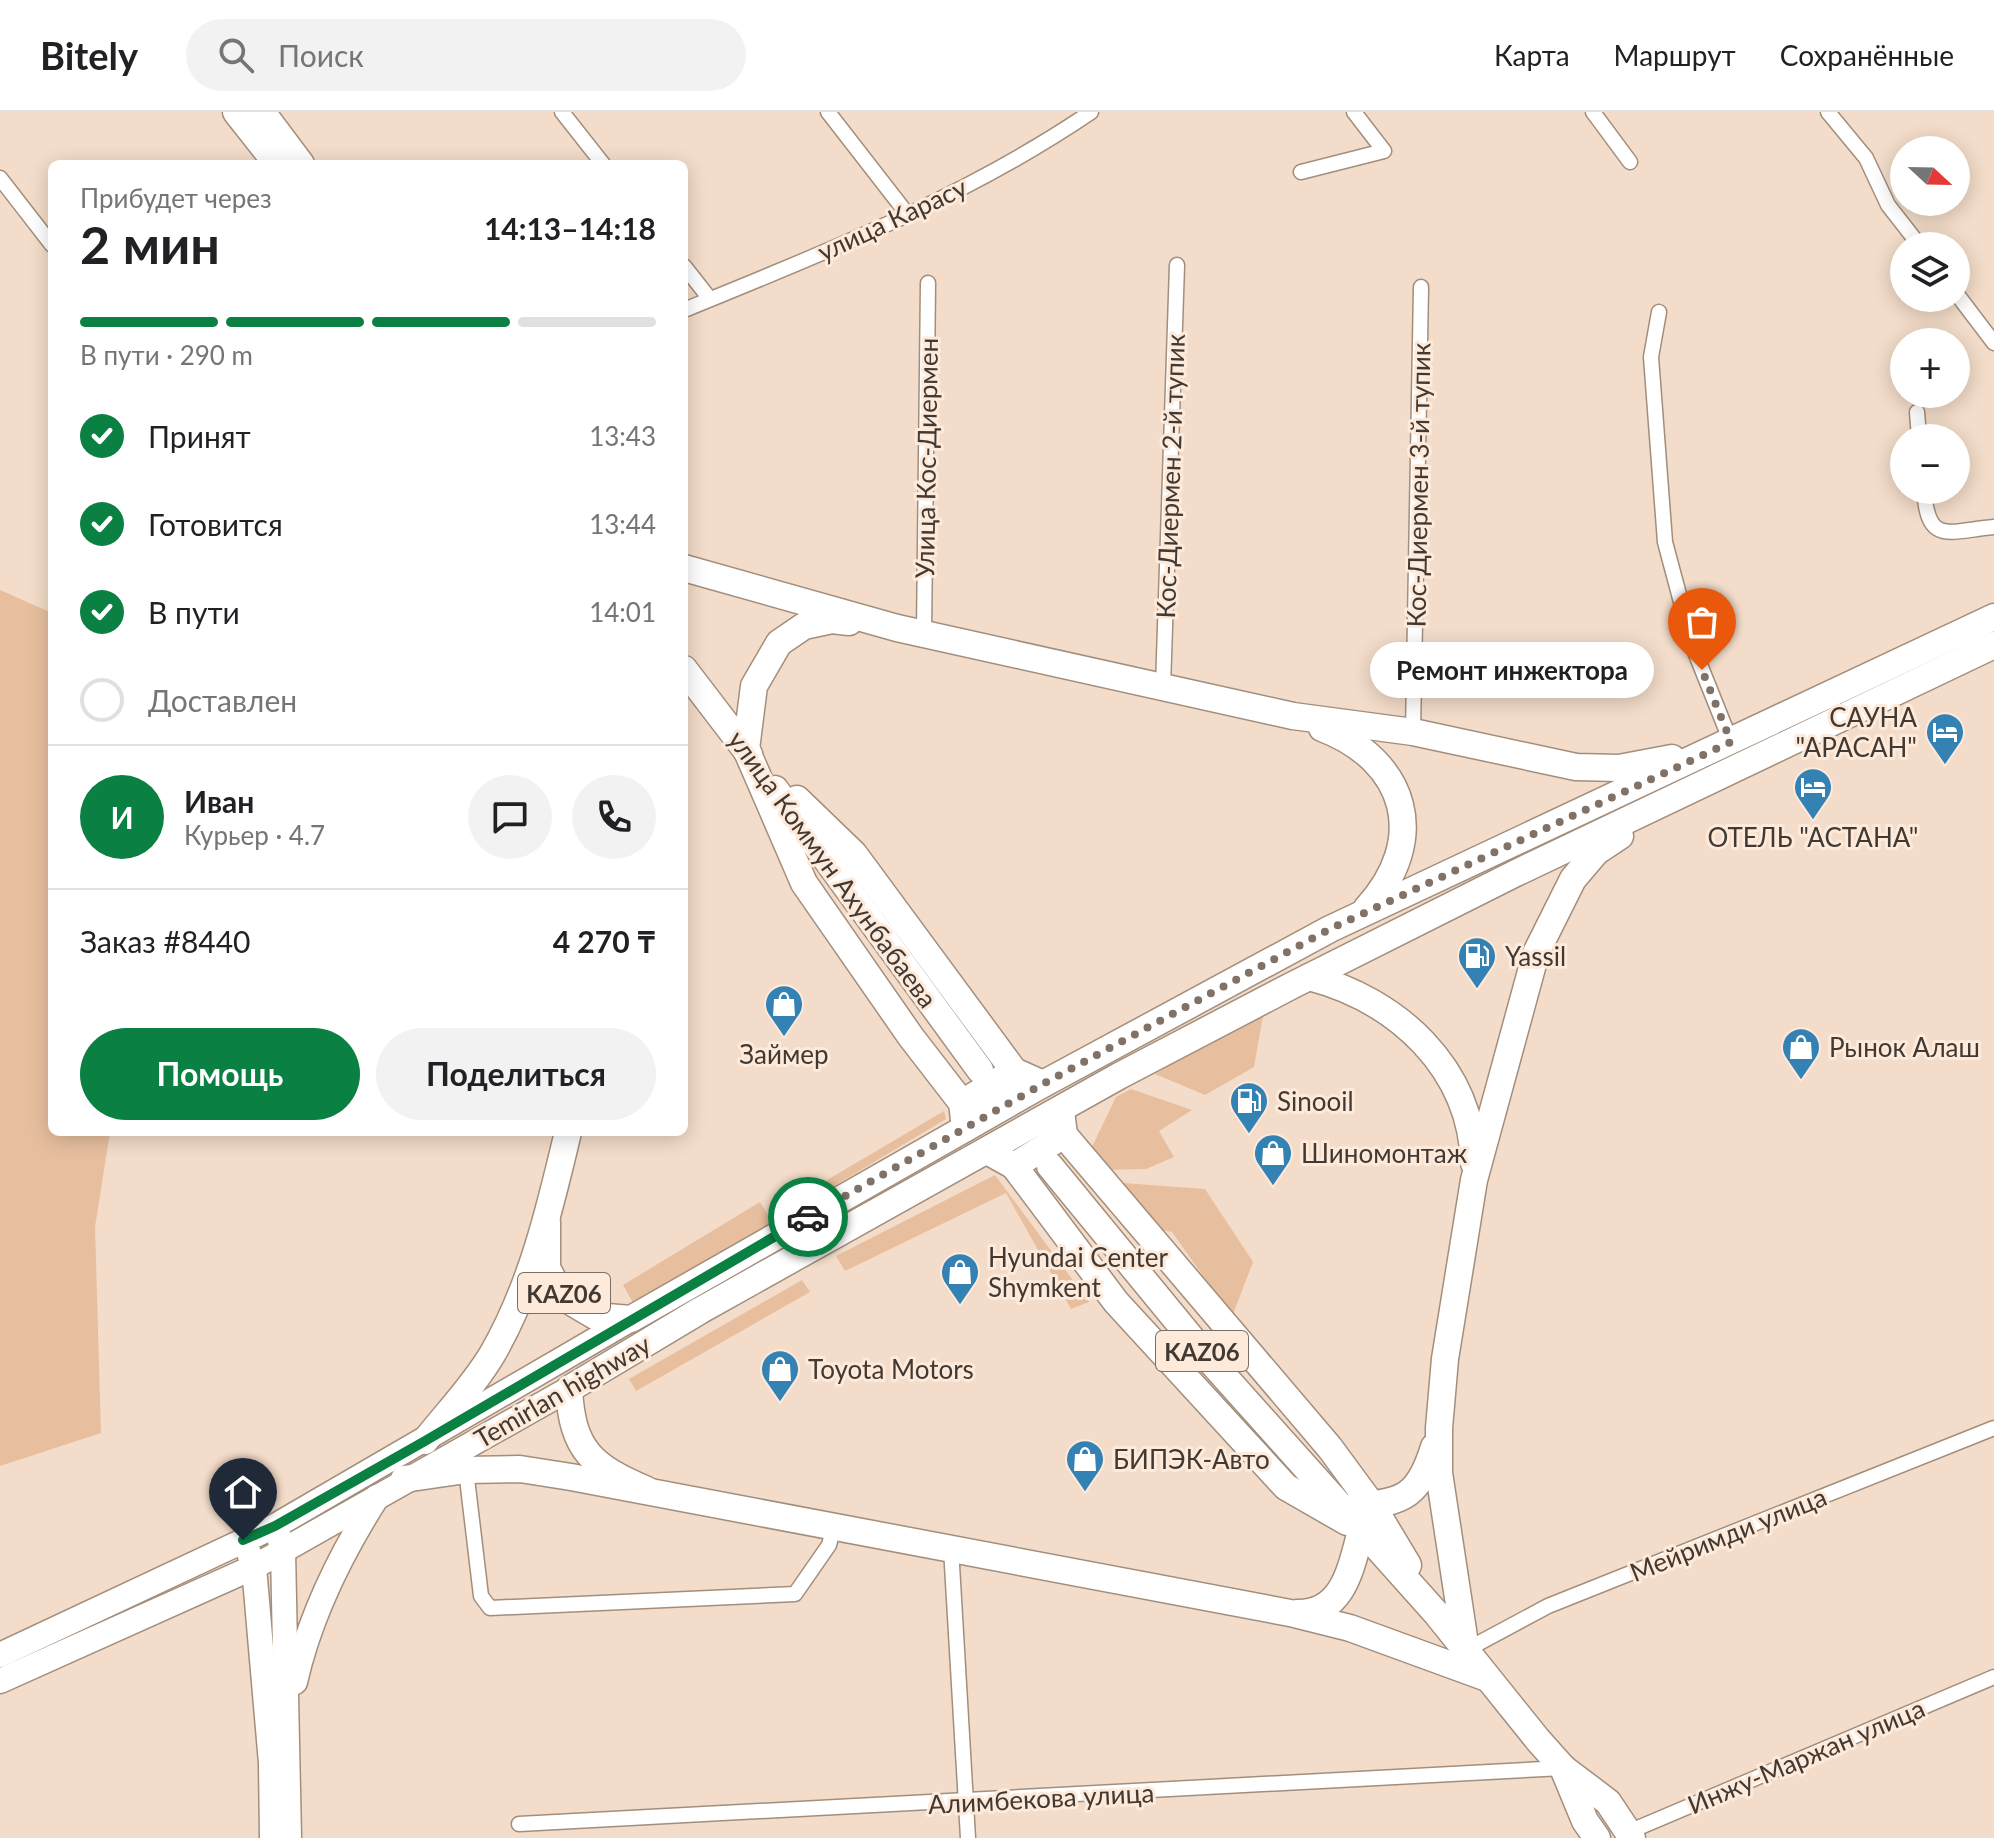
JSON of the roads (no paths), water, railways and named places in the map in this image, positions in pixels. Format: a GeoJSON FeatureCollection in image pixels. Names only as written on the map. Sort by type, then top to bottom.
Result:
{"type":"FeatureCollection","features":[{"type":"Feature","properties":{"kind":"highway"},"geometry":{"type":"LineString","coordinates":[[236,112],[274,160]]}},
{"type":"Feature","properties":{"kind":"highway"},"geometry":{"type":"LineString","coordinates":[[262,112],[298,160]]}},
{"type":"Feature","properties":{"kind":"highway"},"geometry":{"type":"LineString","coordinates":[[688,569],[897,628]]}},
{"type":"Feature","properties":{"kind":"highway","name":"KАZ06"},"geometry":{"type":"LineString","coordinates":[[567,1136],[547,1222],[547,1268],[556,1285],[573,1303],[595,1316],[631,1319],[964,1116],[1043,1084],[1360,916],[1994,617]]}},
{"type":"Feature","properties":{"kind":"highway"},"geometry":{"type":"LineString","coordinates":[[1014,1071],[964,1116],[804,883],[746,749],[754,686],[779,643],[804,626],[832,620],[897,628],[1293,716],[1413,732],[1576,767],[1619,768],[1719,747]]}},
{"type":"Feature","properties":{"kind":"highway","name":"KАZ06"},"geometry":{"type":"LineString","coordinates":[[989,1152],[1063,1123],[1309,977],[1994,645]]}},
{"type":"Feature","properties":{"kind":"highway","name":"улица Коммун Ахунбабаева"},"geometry":{"type":"LineString","coordinates":[[693,688],[746,749],[980,1070]]}},
{"type":"Feature","properties":{"kind":"highway"},"geometry":{"type":"LineString","coordinates":[[1293,716],[1349,738],[1380,764],[1395,792],[1403,822],[1401,852],[1388,885],[1360,916]]}},
{"type":"Feature","properties":{"kind":"highway"},"geometry":{"type":"LineString","coordinates":[[746,749],[854,854],[1014,1071],[1043,1084]]}},
{"type":"Feature","properties":{"kind":"highway","name":"KАZ06"},"geometry":{"type":"LineString","coordinates":[[1466,1650],[1439,1473],[1439,1428],[1445,1359],[1474,1180],[1536,953],[1573,879],[1596,852],[1697,788]]}},
{"type":"Feature","properties":{"kind":"highway"},"geometry":{"type":"LineString","coordinates":[[1309,977],[1367,997],[1392,1013],[1418,1036],[1446,1069],[1465,1106],[1473,1139],[1474,1180]]}},
{"type":"Feature","properties":{"kind":"highway"},"geometry":{"type":"LineString","coordinates":[[1014,1166],[1063,1123],[1330,1448],[1372,1505],[1436,1613]]}},
{"type":"Feature","properties":{"kind":"highway"},"geometry":{"type":"LineString","coordinates":[[989,1152],[1014,1166],[1116,1302],[1286,1487],[1361,1531],[1339,1595],[1325,1607],[1310,1613],[1290,1613]]}},
{"type":"Feature","properties":{"kind":"highway","name":"Temirlan highway"},"geometry":{"type":"LineString","coordinates":[[569,1389],[714,1302],[989,1152]]}},
{"type":"Feature","properties":{"kind":"highway","name":"KАZ06"},"geometry":{"type":"LineString","coordinates":[[1050,1166],[1206,1356],[1436,1613],[1563,1768],[1608,1802],[1626,1836]]}},
{"type":"Feature","properties":{"kind":"highway"},"geometry":{"type":"LineString","coordinates":[[425,1441],[491,1356],[513,1315],[547,1222]]}},
{"type":"Feature","properties":{"kind":"highway"},"geometry":{"type":"LineString","coordinates":[[569,1389],[575,1434],[590,1459],[613,1476],[647,1490]]}},
{"type":"Feature","properties":{"kind":"highway"},"geometry":{"type":"LineString","coordinates":[[1341,1505],[1372,1505],[1403,1498],[1416,1488],[1427,1471],[1439,1428]]}},
{"type":"Feature","properties":{"kind":"highway"},"geometry":{"type":"LineString","coordinates":[[404,1479],[466,1470],[520,1469],[647,1490],[1290,1613],[1404,1646],[1487,1678]]}},
{"type":"Feature","properties":{"kind":"highway","name":"KАZ06"},"geometry":{"type":"LineString","coordinates":[[1563,1768],[1585,1821],[1597,1838]]}},
{"type":"Feature","properties":{"kind":"main road"},"geometry":{"type":"LineString","coordinates":[[0,1655],[275,1526],[631,1319]]}},
{"type":"Feature","properties":{"kind":"main road","name":"Temirlan highway"},"geometry":{"type":"LineString","coordinates":[[0,1681],[254,1567],[379,1493],[569,1389]]}},
{"type":"Feature","properties":{"kind":"main road"},"geometry":{"type":"LineString","coordinates":[[288,1715],[304,1644],[322,1597],[379,1493]]}},
{"type":"Feature","properties":{"kind":"main road"},"geometry":{"type":"LineString","coordinates":[[275,1526],[283,1551],[289,1838]]}},
{"type":"Feature","properties":{"kind":"main road"},"geometry":{"type":"LineString","coordinates":[[243,1540],[254,1567],[271,1763],[272,1838]]}},
{"type":"Feature","properties":{"kind":"street"},"geometry":{"type":"LineString","coordinates":[[562,112],[600,160]]}},
{"type":"Feature","properties":{"kind":"street"},"geometry":{"type":"LineString","coordinates":[[828,112],[908,215]]}},
{"type":"Feature","properties":{"kind":"street","name":"улица Карасу"},"geometry":{"type":"LineString","coordinates":[[688,308],[908,215],[1032,152],[1091,112]]}},
{"type":"Feature","properties":{"kind":"street"},"geometry":{"type":"LineString","coordinates":[[1301,172],[1384,151],[1354,112]]}},
{"type":"Feature","properties":{"kind":"street"},"geometry":{"type":"LineString","coordinates":[[1593,112],[1630,162]]}},
{"type":"Feature","properties":{"kind":"street"},"geometry":{"type":"LineString","coordinates":[[1828,112],[1866,158],[1888,205],[1909,232]]}},
{"type":"Feature","properties":{"kind":"street"},"geometry":{"type":"LineString","coordinates":[[0,178],[48,240]]}},
{"type":"Feature","properties":{"kind":"street","name":"Кос-Диермен 2-й тупик"},"geometry":{"type":"LineString","coordinates":[[1163,687],[1177,265]]}},
{"type":"Feature","properties":{"kind":"street"},"geometry":{"type":"LineString","coordinates":[[688,271],[710,299]]}},
{"type":"Feature","properties":{"kind":"street","name":"Улица Кос-Диермен"},"geometry":{"type":"LineString","coordinates":[[924,633],[928,283]]}},
{"type":"Feature","properties":{"kind":"street","name":"Кос-Диермен 3-й тупик"},"geometry":{"type":"LineString","coordinates":[[1413,732],[1421,287]]}},
{"type":"Feature","properties":{"kind":"street"},"geometry":{"type":"LineString","coordinates":[[1970,311],[1994,343]]}},
{"type":"Feature","properties":{"kind":"street"},"geometry":{"type":"LineString","coordinates":[[1659,312],[1651,357],[1665,542],[1719,747]]}},
{"type":"Feature","properties":{"kind":"street"},"geometry":{"type":"LineString","coordinates":[[1917,412],[1918,424]]}},
{"type":"Feature","properties":{"kind":"street"},"geometry":{"type":"LineString","coordinates":[[1925,504],[1926,518],[1932,527],[1945,531],[1994,527]]}},
{"type":"Feature","properties":{"kind":"street","name":"Мейримди улица"},"geometry":{"type":"LineString","coordinates":[[1466,1650],[1548,1606],[1994,1428]]}},
{"type":"Feature","properties":{"kind":"street"},"geometry":{"type":"LineString","coordinates":[[466,1470],[481,1596],[490,1608],[795,1594],[829,1545],[834,1526]]}},
{"type":"Feature","properties":{"kind":"street"},"geometry":{"type":"LineString","coordinates":[[951,1548],[968,1838]]}},
{"type":"Feature","properties":{"kind":"street","name":"Инжу-Маржан улица"},"geometry":{"type":"LineString","coordinates":[[1626,1836],[1994,1677]]}},
{"type":"Feature","properties":{"kind":"street","name":"Алимбекова улица"},"geometry":{"type":"LineString","coordinates":[[519,1824],[966,1803],[1563,1768]]}},
{"type":"Feature","properties":{"kind":"place","name":"Ремонт инжектора"},"geometry":{"type":"Point","coordinates":[1702,670]}},
{"type":"Feature","properties":{"kind":"place","name":"САУНА \"АРАСАН\""},"geometry":{"type":"Point","coordinates":[1945,766]}},
{"type":"Feature","properties":{"kind":"place","name":"ОТЕЛЬ \"АСТАНА\""},"geometry":{"type":"Point","coordinates":[1813,821]}},
{"type":"Feature","properties":{"kind":"place","name":"Yassil"},"geometry":{"type":"Point","coordinates":[1477,990]}},
{"type":"Feature","properties":{"kind":"place","name":"Займер"},"geometry":{"type":"Point","coordinates":[784,1038]}},
{"type":"Feature","properties":{"kind":"place","name":"Рынок Алаш"},"geometry":{"type":"Point","coordinates":[1801,1081]}},
{"type":"Feature","properties":{"kind":"place","name":"Sinooil"},"geometry":{"type":"Point","coordinates":[1249,1135]}},
{"type":"Feature","properties":{"kind":"place","name":"Шиномонтаж"},"geometry":{"type":"Point","coordinates":[1273,1187]}},
{"type":"Feature","properties":{"kind":"place","name":"Hyundai Center Shymkent"},"geometry":{"type":"Point","coordinates":[960,1306]}},
{"type":"Feature","properties":{"kind":"place","name":"Toyota Motors"},"geometry":{"type":"Point","coordinates":[780,1403]}},
{"type":"Feature","properties":{"kind":"place","name":"БИПЭК-Авто"},"geometry":{"type":"Point","coordinates":[1085,1493]}}]}
